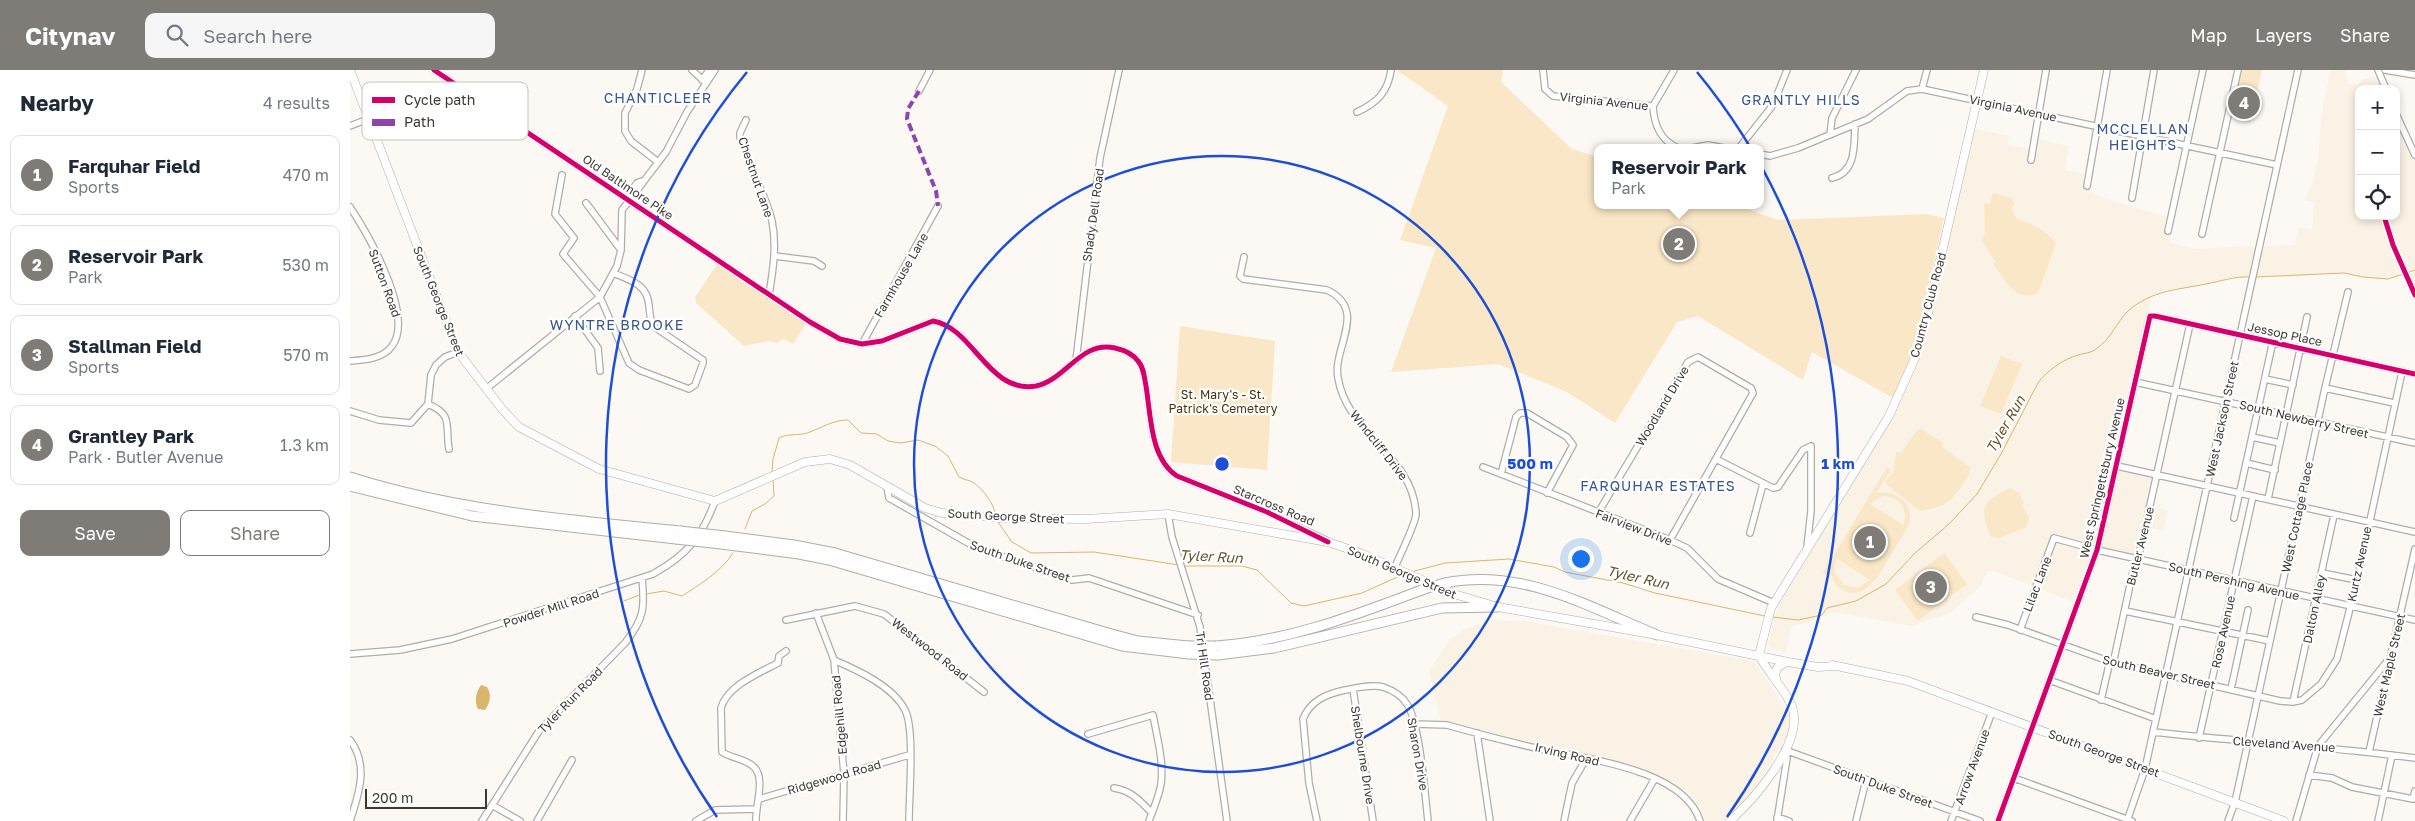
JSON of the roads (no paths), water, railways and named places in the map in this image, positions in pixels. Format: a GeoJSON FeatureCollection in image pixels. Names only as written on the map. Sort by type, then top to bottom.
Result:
{"type":"FeatureCollection","features":[{"type":"Feature","properties":{"kind":"highway"},"geometry":{"type":"LineString","coordinates":[[350,477],[409,494],[491,510],[678,535]]}},
{"type":"Feature","properties":{"kind":"highway"},"geometry":{"type":"LineString","coordinates":[[350,486],[472,516],[723,540],[829,560],[1122,646],[1217,650],[1256,643],[1299,634],[1427,588],[1477,578],[1523,582],[1657,635]]}},
{"type":"Feature","properties":{"kind":"highway"},"geometry":{"type":"LineString","coordinates":[[1217,650],[1236,654],[1281,646],[1436,608],[1498,607]]}},
{"type":"Feature","properties":{"kind":"main road","name":"South George Street"},"geometry":{"type":"LineString","coordinates":[[350,70],[362,103]]}},
{"type":"Feature","properties":{"kind":"main road","name":"Country Club Road"},"geometry":{"type":"LineString","coordinates":[[1759,655],[1768,616],[1774,603],[1889,416],[1915,358],[1928,313],[1984,70]]}},
{"type":"Feature","properties":{"kind":"main road","name":"South George Street"},"geometry":{"type":"LineString","coordinates":[[376,140],[458,352],[515,424],[551,446],[599,469],[714,501],[805,462],[830,459],[850,465],[887,487],[934,511],[953,515],[1086,520],[1168,514],[1328,542],[1395,567],[1454,594],[1498,607],[1657,635],[1788,662],[1818,667],[1835,666]]}},
{"type":"Feature","properties":{"kind":"main road","name":"South George Street"},"geometry":{"type":"LineString","coordinates":[[1759,655],[1772,654],[1903,680],[2284,821]]}},
{"type":"Feature","properties":{"kind":"main road"},"geometry":{"type":"LineString","coordinates":[[1730,821],[1756,793],[1791,738],[1794,717],[1789,701],[1759,655]]}},
{"type":"Feature","properties":{"kind":"main road"},"geometry":{"type":"LineString","coordinates":[[1778,686],[1775,675],[1777,668],[1788,662]]}},
{"type":"Feature","properties":{"kind":"street","name":"Old Baltimore Pike"},"geometry":{"type":"LineString","coordinates":[[434,70],[452,82]]}},
{"type":"Feature","properties":{"kind":"street"},"geometry":{"type":"LineString","coordinates":[[642,70],[637,89],[624,113],[625,130],[631,141],[658,162]]}},
{"type":"Feature","properties":{"kind":"street"},"geometry":{"type":"LineString","coordinates":[[692,70],[704,81]]}},
{"type":"Feature","properties":{"kind":"street"},"geometry":{"type":"LineString","coordinates":[[486,389],[600,297],[613,273],[620,250],[621,215],[628,199],[658,162],[709,70]]}},
{"type":"Feature","properties":{"kind":"street"},"geometry":{"type":"LineString","coordinates":[[704,81],[715,70]]}},
{"type":"Feature","properties":{"kind":"street"},"geometry":{"type":"LineString","coordinates":[[919,91],[930,70]]}},
{"type":"Feature","properties":{"kind":"street","name":"Shady Dell Road"},"geometry":{"type":"LineString","coordinates":[[1076,362],[1100,158],[1119,70]]}},
{"type":"Feature","properties":{"kind":"street"},"geometry":{"type":"LineString","coordinates":[[1357,112],[1368,108],[1382,96],[1389,83],[1391,70]]}},
{"type":"Feature","properties":{"kind":"street","name":"Virginia Avenue"},"geometry":{"type":"LineString","coordinates":[[1543,70],[1545,89],[1553,96],[1654,106],[1654,123],[1670,144]]}},
{"type":"Feature","properties":{"kind":"street"},"geometry":{"type":"LineString","coordinates":[[1654,106],[1674,70]]}},
{"type":"Feature","properties":{"kind":"street"},"geometry":{"type":"LineString","coordinates":[[1742,144],[1773,105],[1787,70]]}},
{"type":"Feature","properties":{"kind":"street"},"geometry":{"type":"LineString","coordinates":[[1830,134],[1832,118],[1856,70]]}},
{"type":"Feature","properties":{"kind":"street"},"geometry":{"type":"LineString","coordinates":[[1764,155],[1770,156],[1798,148],[1868,120],[1907,91],[1922,89],[1927,70]]}},
{"type":"Feature","properties":{"kind":"street"},"geometry":{"type":"LineString","coordinates":[[2031,160],[2046,70]]}},
{"type":"Feature","properties":{"kind":"street"},"geometry":{"type":"LineString","coordinates":[[2087,186],[2107,70]]}},
{"type":"Feature","properties":{"kind":"street"},"geometry":{"type":"LineString","coordinates":[[2132,198],[2154,70]]}},
{"type":"Feature","properties":{"kind":"street"},"geometry":{"type":"LineString","coordinates":[[2168,231],[2203,70]]}},
{"type":"Feature","properties":{"kind":"street"},"geometry":{"type":"LineString","coordinates":[[2202,234],[2238,70]]}},
{"type":"Feature","properties":{"kind":"street","name":"West Jackson Street"},"geometry":{"type":"LineString","coordinates":[[2129,820],[2145,769],[2298,70]]}},
{"type":"Feature","properties":{"kind":"street"},"geometry":{"type":"LineString","coordinates":[[2378,70],[2384,85]]}},
{"type":"Feature","properties":{"kind":"street"},"geometry":{"type":"LineString","coordinates":[[2385,70],[2415,75]]}},
{"type":"Feature","properties":{"kind":"street","name":"Virginia Avenue"},"geometry":{"type":"LineString","coordinates":[[1922,89],[2277,166]]}},
{"type":"Feature","properties":{"kind":"street","name":"Chestnut Lane"},"geometry":{"type":"LineString","coordinates":[[746,120],[740,137],[764,196],[772,222],[775,256],[769,295]]}},
{"type":"Feature","properties":{"kind":"street"},"geometry":{"type":"LineString","coordinates":[[350,126],[362,121]]}},
{"type":"Feature","properties":{"kind":"street"},"geometry":{"type":"LineString","coordinates":[[2400,123],[2415,155]]}},
{"type":"Feature","properties":{"kind":"street"},"geometry":{"type":"LineString","coordinates":[[1832,178],[1845,172],[1853,158],[1855,124]]}},
{"type":"Feature","properties":{"kind":"street","name":"Old Baltimore Pike"},"geometry":{"type":"LineString","coordinates":[[528,133],[810,322]]}},
{"type":"Feature","properties":{"kind":"street"},"geometry":{"type":"LineString","coordinates":[[562,175],[555,214],[574,238],[564,254],[600,297],[626,359],[632,366],[690,389],[695,385],[704,363],[703,360],[653,326],[650,319],[649,297],[642,287],[634,281],[613,273]]}},
{"type":"Feature","properties":{"kind":"street"},"geometry":{"type":"LineString","coordinates":[[586,203],[620,250]]}},
{"type":"Feature","properties":{"kind":"street","name":"Farmhouse Lane"},"geometry":{"type":"LineString","coordinates":[[862,344],[938,206]]}},
{"type":"Feature","properties":{"kind":"street","name":"Sutton Road"},"geometry":{"type":"LineString","coordinates":[[350,207],[362,225],[381,265],[398,311],[400,326],[393,346],[385,353],[371,359],[350,362]]}},
{"type":"Feature","properties":{"kind":"street"},"geometry":{"type":"LineString","coordinates":[[775,256],[814,260],[822,266]]}},
{"type":"Feature","properties":{"kind":"street","name":"Windcliff Drive"},"geometry":{"type":"LineString","coordinates":[[1244,257],[1240,276],[1243,279],[1327,290],[1340,296],[1343,302],[1346,311],[1347,329],[1337,378],[1351,410],[1367,432],[1403,472],[1411,488],[1416,516],[1395,567]]}},
{"type":"Feature","properties":{"kind":"street","name":"West Cottage Place"},"geometry":{"type":"LineString","coordinates":[[2228,821],[2235,802],[2317,422],[2348,292]]}},
{"type":"Feature","properties":{"kind":"street"},"geometry":{"type":"LineString","coordinates":[[575,316],[598,348],[600,371]]}},
{"type":"Feature","properties":{"kind":"street","name":"Jessop Place"},"geometry":{"type":"LineString","coordinates":[[2150,316],[2273,341],[2415,374]]}},
{"type":"Feature","properties":{"kind":"street","name":"West Springettsbury Avenue"},"geometry":{"type":"LineString","coordinates":[[1998,821],[2097,550],[2150,316]]}},
{"type":"Feature","properties":{"kind":"street"},"geometry":{"type":"LineString","coordinates":[[2268,499],[2302,348],[2307,317]]}},
{"type":"Feature","properties":{"kind":"street","name":"Starcross Road"},"geometry":{"type":"LineString","coordinates":[[810,322],[840,339],[862,344],[882,340],[933,321],[952,330],[984,363],[1007,381],[1035,386],[1046,382],[1095,347],[1106,346],[1124,350],[1134,356],[1144,369],[1157,452],[1167,469],[1177,476],[1267,512],[1328,542]]}},
{"type":"Feature","properties":{"kind":"street","name":"Butler Avenue"},"geometry":{"type":"LineString","coordinates":[[2101,700],[2125,611],[2190,324]]}},
{"type":"Feature","properties":{"kind":"street"},"geometry":{"type":"LineString","coordinates":[[2234,518],[2273,341]]}},
{"type":"Feature","properties":{"kind":"street"},"geometry":{"type":"LineString","coordinates":[[350,411],[379,420],[411,423],[428,404],[431,375],[436,365],[445,357],[458,352]]}},
{"type":"Feature","properties":{"kind":"street","name":"Woodland Drive"},"geometry":{"type":"LineString","coordinates":[[1598,513],[1693,358],[1698,357],[1750,388],[1754,393],[1716,459]]}},
{"type":"Feature","properties":{"kind":"street","name":"Kurtz Avenue"},"geometry":{"type":"LineString","coordinates":[[2294,702],[2302,700],[2312,692],[2330,671],[2337,659],[2357,580],[2368,522],[2402,372]]}},
{"type":"Feature","properties":{"kind":"street"},"geometry":{"type":"LineString","coordinates":[[2264,380],[2293,385]]}},
{"type":"Feature","properties":{"kind":"street","name":"South Newberry Street"},"geometry":{"type":"LineString","coordinates":[[2135,382],[2415,443]]}},
{"type":"Feature","properties":{"kind":"street"},"geometry":{"type":"LineString","coordinates":[[2325,388],[2394,403]]}},
{"type":"Feature","properties":{"kind":"street"},"geometry":{"type":"LineString","coordinates":[[428,404],[437,408],[446,416],[449,427],[449,449]]}},
{"type":"Feature","properties":{"kind":"street"},"geometry":{"type":"LineString","coordinates":[[1501,474],[1516,417],[1520,413],[1527,413],[1567,437],[1573,445],[1547,493]]}},
{"type":"Feature","properties":{"kind":"street"},"geometry":{"type":"LineString","coordinates":[[2252,437],[2280,443]]}},
{"type":"Feature","properties":{"kind":"street"},"geometry":{"type":"LineString","coordinates":[[1670,540],[1716,459],[1773,488],[1778,487],[1803,450],[1812,446],[1811,511],[1806,552]]}},
{"type":"Feature","properties":{"kind":"street"},"geometry":{"type":"LineString","coordinates":[[2246,463],[2275,470]]}},
{"type":"Feature","properties":{"kind":"street"},"geometry":{"type":"LineString","coordinates":[[2117,466],[2415,532]]}},
{"type":"Feature","properties":{"kind":"street","name":"Fairview Drive"},"geometry":{"type":"LineString","coordinates":[[1483,467],[1670,540],[1687,548],[1718,579],[1774,603]]}},
{"type":"Feature","properties":{"kind":"street"},"geometry":{"type":"LineString","coordinates":[[1750,533],[1763,484]]}},
{"type":"Feature","properties":{"kind":"street","name":"South Duke Street"},"geometry":{"type":"LineString","coordinates":[[887,487],[889,498],[977,548],[1072,580],[1089,578],[1198,615]]}},
{"type":"Feature","properties":{"kind":"street","name":"Rose Avenue"},"geometry":{"type":"LineString","coordinates":[[2199,738],[2253,496]]}},
{"type":"Feature","properties":{"kind":"street","name":"Powder Mill Road"},"geometry":{"type":"LineString","coordinates":[[350,654],[400,650],[452,639],[642,578],[675,560],[694,543],[706,526],[714,501]]}},
{"type":"Feature","properties":{"kind":"street","name":"Tri Hill Road"},"geometry":{"type":"LineString","coordinates":[[1168,514],[1172,537],[1198,615],[1227,821]]}},
{"type":"Feature","properties":{"kind":"street","name":"Dalton Alley"},"geometry":{"type":"LineString","coordinates":[[2294,702],[2334,515]]}},
{"type":"Feature","properties":{"kind":"street","name":"South Pershing Avenue"},"geometry":{"type":"LineString","coordinates":[[2054,538],[2097,550],[2415,620]]}},
{"type":"Feature","properties":{"kind":"street","name":"Lilac Lane"},"geometry":{"type":"LineString","coordinates":[[2020,630],[2054,538]]}},
{"type":"Feature","properties":{"kind":"street","name":"West Maple Street"},"geometry":{"type":"LineString","coordinates":[[2370,752],[2415,549]]}},
{"type":"Feature","properties":{"kind":"street"},"geometry":{"type":"LineString","coordinates":[[2322,573],[2357,580]]}},
{"type":"Feature","properties":{"kind":"street","name":"Tyler Run Road"},"geometry":{"type":"LineString","coordinates":[[482,821],[539,731],[625,643],[636,629],[643,610],[642,578]]}},
{"type":"Feature","properties":{"kind":"street","name":"Westwood Road"},"geometry":{"type":"LineString","coordinates":[[786,620],[855,606],[884,614],[984,692]]}},
{"type":"Feature","properties":{"kind":"street"},"geometry":{"type":"LineString","coordinates":[[2231,689],[2248,610]]}},
{"type":"Feature","properties":{"kind":"street"},"geometry":{"type":"LineString","coordinates":[[2125,611],[2270,641]]}},
{"type":"Feature","properties":{"kind":"street","name":"Edgehill Road"},"geometry":{"type":"LineString","coordinates":[[816,613],[834,660],[844,774],[844,821]]}},
{"type":"Feature","properties":{"kind":"street","name":"South Beaver Street"},"geometry":{"type":"LineString","coordinates":[[1976,617],[1989,619],[2111,662],[2258,694]]}},
{"type":"Feature","properties":{"kind":"street"},"geometry":{"type":"LineString","coordinates":[[756,821],[755,809],[759,799],[758,774],[755,767],[722,752],[722,702],[740,686],[778,663],[779,656],[786,651]]}},
{"type":"Feature","properties":{"kind":"street"},"geometry":{"type":"LineString","coordinates":[[2296,821],[2318,746],[2390,658]]}},
{"type":"Feature","properties":{"kind":"street"},"geometry":{"type":"LineString","coordinates":[[834,660],[871,677],[905,709],[911,738],[909,755],[909,821]]}},
{"type":"Feature","properties":{"kind":"street"},"geometry":{"type":"LineString","coordinates":[[2049,680],[2156,719]]}},
{"type":"Feature","properties":{"kind":"street","name":"Sharon Drive"},"geometry":{"type":"LineString","coordinates":[[1317,821],[1309,783],[1303,719],[1306,711],[1317,700],[1335,692],[1367,687],[1382,687],[1404,699],[1414,724],[1428,821]]}},
{"type":"Feature","properties":{"kind":"street","name":"Shelbourne Drive"},"geometry":{"type":"LineString","coordinates":[[1353,689],[1372,821]]}},
{"type":"Feature","properties":{"kind":"street"},"geometry":{"type":"LineString","coordinates":[[2258,694],[2294,702]]}},
{"type":"Feature","properties":{"kind":"street","name":"Arrow Avenue"},"geometry":{"type":"LineString","coordinates":[[1951,821],[1992,712]]}},
{"type":"Feature","properties":{"kind":"street"},"geometry":{"type":"LineString","coordinates":[[1088,734],[1153,715],[1160,749],[1161,782],[1158,798],[1149,821]]}},
{"type":"Feature","properties":{"kind":"street","name":"Irving Road"},"geometry":{"type":"LineString","coordinates":[[1414,724],[1447,725],[1477,734],[1638,771],[1673,788],[1688,799],[1700,821]]}},
{"type":"Feature","properties":{"kind":"street","name":"Cleveland Avenue"},"geometry":{"type":"LineString","coordinates":[[2153,732],[2199,738],[2318,746],[2415,758]]}},
{"type":"Feature","properties":{"kind":"street"},"geometry":{"type":"LineString","coordinates":[[1477,734],[1490,821]]}},
{"type":"Feature","properties":{"kind":"street"},"geometry":{"type":"LineString","coordinates":[[350,740],[360,760],[361,774],[350,821]]}},
{"type":"Feature","properties":{"kind":"street"},"geometry":{"type":"LineString","coordinates":[[1785,750],[1787,758],[1777,819],[1789,821]]}},
{"type":"Feature","properties":{"kind":"street","name":"South Duke Street"},"geometry":{"type":"LineString","coordinates":[[1785,750],[1980,821]]}},
{"type":"Feature","properties":{"kind":"street","name":"Ridgewood Road"},"geometry":{"type":"LineString","coordinates":[[759,799],[909,755]]}},
{"type":"Feature","properties":{"kind":"street"},"geometry":{"type":"LineString","coordinates":[[2378,821],[2392,755]]}},
{"type":"Feature","properties":{"kind":"street"},"geometry":{"type":"LineString","coordinates":[[1564,821],[1572,783],[1586,758]]}},
{"type":"Feature","properties":{"kind":"street"},"geometry":{"type":"LineString","coordinates":[[537,821],[572,760]]}},
{"type":"Feature","properties":{"kind":"street"},"geometry":{"type":"LineString","coordinates":[[2309,775],[2332,778],[2346,785],[2413,799],[2415,791]]}},
{"type":"Feature","properties":{"kind":"street"},"geometry":{"type":"LineString","coordinates":[[2014,778],[2129,820]]}},
{"type":"Feature","properties":{"kind":"street"},"geometry":{"type":"LineString","coordinates":[[1630,821],[1654,780]]}},
{"type":"Feature","properties":{"kind":"street"},"geometry":{"type":"LineString","coordinates":[[1856,821],[1866,780]]}},
{"type":"Feature","properties":{"kind":"street"},"geometry":{"type":"LineString","coordinates":[[1114,788],[1128,790],[1135,794],[1152,813]]}},
{"type":"Feature","properties":{"kind":"street"},"geometry":{"type":"LineString","coordinates":[[492,805],[520,821]]}},
{"type":"Feature","properties":{"kind":"street"},"geometry":{"type":"LineString","coordinates":[[696,821],[715,810],[755,809]]}},
{"type":"Feature","properties":{"kind":"waterway","name":"Tyler Run"},"geometry":{"type":"LineString","coordinates":[[2255,277],[2344,273],[2388,279],[2415,270]]}},
{"type":"Feature","properties":{"kind":"waterway","name":"Tyler Run"},"geometry":{"type":"LineString","coordinates":[[1772,617],[1798,620],[1822,615],[1827,608],[1856,601],[1886,584],[1914,554],[1949,524],[1977,494],[2001,454],[2041,379],[2061,362],[2092,351],[2101,345],[2128,311],[2137,304],[2165,292],[2234,278],[2251,277]]}},
{"type":"Feature","properties":{"kind":"waterway","name":"Tyler Run"},"geometry":{"type":"LineString","coordinates":[[772,472],[773,459],[779,438],[807,433],[832,423],[848,420],[861,433],[877,434],[888,441],[901,443],[918,440],[935,446],[948,456],[959,477],[972,482],[984,493],[995,513]]}},
{"type":"Feature","properties":{"kind":"waterway","name":"Tyler Run"},"geometry":{"type":"LineString","coordinates":[[745,529],[752,511],[765,504],[774,496],[773,479]]}},
{"type":"Feature","properties":{"kind":"waterway","name":"Tyler Run"},"geometry":{"type":"LineString","coordinates":[[998,522],[1012,542],[1031,553],[1094,552],[1179,565]]}},
{"type":"Feature","properties":{"kind":"waterway","name":"Tyler Run"},"geometry":{"type":"LineString","coordinates":[[646,594],[664,591],[682,596],[717,572],[733,553]]}},
{"type":"Feature","properties":{"kind":"waterway","name":"Tyler Run"},"geometry":{"type":"LineString","coordinates":[[1411,572],[1445,563],[1509,559],[1554,567],[1565,572],[1623,583],[1655,593],[1765,616]]}},
{"type":"Feature","properties":{"kind":"waterway","name":"Tyler Run"},"geometry":{"type":"LineString","coordinates":[[1183,566],[1242,566],[1257,570],[1291,603],[1304,606],[1362,593],[1402,575]]}},
{"type":"Feature","properties":{"kind":"waterway","name":"Tyler Run"},"geometry":{"type":"LineString","coordinates":[[624,601],[642,594]]}},
{"type":"Feature","properties":{"kind":"place","name":"Grantley Park"},"geometry":{"type":"Point","coordinates":[2244,103]}},
{"type":"Feature","properties":{"kind":"place","name":"Reservoir Park"},"geometry":{"type":"Point","coordinates":[1679,244]}},
{"type":"Feature","properties":{"kind":"place","name":"Farquhar Field"},"geometry":{"type":"Point","coordinates":[1870,542]}},
{"type":"Feature","properties":{"kind":"place","name":"Stallman Field"},"geometry":{"type":"Point","coordinates":[1931,587]}},
{"type":"Feature","properties":{"kind":"district","name":"CHANTICLEER"},"geometry":{"type":"Point","coordinates":[658,97]}},
{"type":"Feature","properties":{"kind":"district","name":"GRANTLY HILLS"},"geometry":{"type":"Point","coordinates":[1801,99]}},
{"type":"Feature","properties":{"kind":"district","name":"MCCLELLAN HEIGHTS"},"geometry":{"type":"Point","coordinates":[2143,136]}},
{"type":"Feature","properties":{"kind":"district","name":"WYNTRE BROOKE"},"geometry":{"type":"Point","coordinates":[617,324]}},
{"type":"Feature","properties":{"kind":"district","name":"FARQUHAR ESTATES"},"geometry":{"type":"Point","coordinates":[1658,485]}},
{"type":"Feature","properties":{"kind":"park label","name":"St. Mary's - St. Patrick's Cemetery"},"geometry":{"type":"Point","coordinates":[1223,401]}}]}
